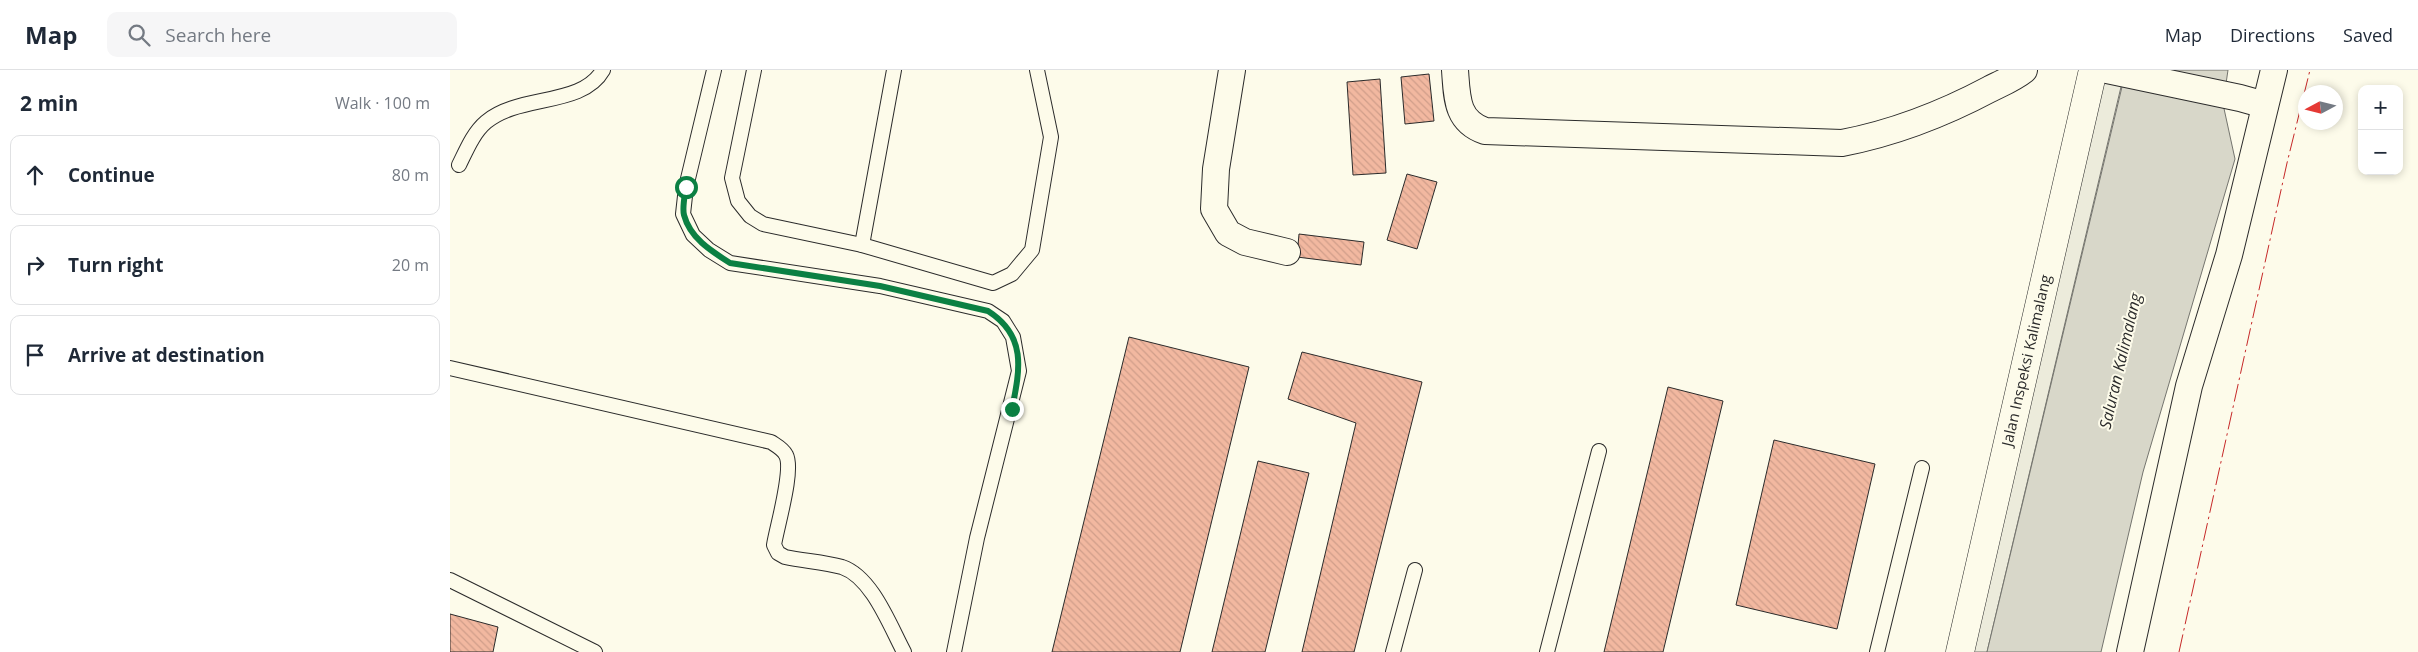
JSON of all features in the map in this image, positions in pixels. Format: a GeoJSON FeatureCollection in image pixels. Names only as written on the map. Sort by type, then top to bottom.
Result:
{"type":"FeatureCollection","features":[{"type":"Feature","properties":{"kind":"main road","name":"Jalan Inspeksi Kalimalang"},"geometry":{"type":"LineString","coordinates":[[1960,652],[2105,71]]}},
{"type":"Feature","properties":{"kind":"street"},"geometry":{"type":"LineString","coordinates":[[1232,70],[1216,170],[1214,209],[1228,233],[1245,242],[1288,252]]}},
{"type":"Feature","properties":{"kind":"street"},"geometry":{"type":"LineString","coordinates":[[1454,70],[1460,112],[1472,127],[1485,131],[1842,143],[1875,136],[1928,118],[1968,101],[2024,70]]}},
{"type":"Feature","properties":{"kind":"street"},"geometry":{"type":"LineString","coordinates":[[2130,652],[2189,386],[2229,255],[2274,70]]}},
{"type":"Feature","properties":{"kind":"street"},"geometry":{"type":"LineString","coordinates":[[2105,71],[2240,98],[2265,105]]}},
{"type":"Feature","properties":{"kind":"lane"},"geometry":{"type":"LineString","coordinates":[[459,165],[475,134],[486,122],[514,106],[580,91],[598,80],[604,70]]}},
{"type":"Feature","properties":{"kind":"lane"},"geometry":{"type":"LineString","coordinates":[[714,70],[686,187],[683,214],[693,235],[709,250],[730,263],[880,286],[988,311],[1003,321],[1013,337],[1019,371],[1012,409],[977,538],[954,652]]}},
{"type":"Feature","properties":{"kind":"lane"},"geometry":{"type":"LineString","coordinates":[[754,70],[732,178],[738,201],[750,216],[763,224],[862,245],[993,283],[1012,274],[1032,250],[1051,137],[1037,70]]}},
{"type":"Feature","properties":{"kind":"lane"},"geometry":{"type":"LineString","coordinates":[[862,245],[894,70]]}},
{"type":"Feature","properties":{"kind":"lane"},"geometry":{"type":"LineString","coordinates":[[450,368],[771,442],[787,456],[789,470],[774,545],[778,553],[785,557],[843,568],[861,578],[872,592],[904,652]]}},
{"type":"Feature","properties":{"kind":"lane"},"geometry":{"type":"LineString","coordinates":[[1547,652],[1599,451]]}},
{"type":"Feature","properties":{"kind":"lane"},"geometry":{"type":"LineString","coordinates":[[1877,652],[1922,468]]}},
{"type":"Feature","properties":{"kind":"lane"},"geometry":{"type":"LineString","coordinates":[[1393,652],[1415,570]]}},
{"type":"Feature","properties":{"kind":"lane"},"geometry":{"type":"LineString","coordinates":[[450,580],[595,652]]}},
{"type":"Feature","properties":{"kind":"shaded area"},"geometry":{"type":"Polygon","coordinates":[[[2093,70],[2125,70],[1987,652],[1960,652],[2093,70]]]}},
{"type":"Feature","properties":{"kind":"water","name":"Saluran Kalimalang"},"geometry":{"type":"Polygon","coordinates":[[[2126,70],[2228,70],[2223,104],[2235,159],[2143,472],[2101,652],[1987,652],[2126,70]]]}},
{"type":"Feature","properties":{"kind":"building"},"geometry":{"type":"Polygon","coordinates":[[[1429,74],[1434,121],[1405,124],[1401,77],[1429,74]]]}},
{"type":"Feature","properties":{"kind":"building"},"geometry":{"type":"Polygon","coordinates":[[[1380,79],[1386,173],[1353,175],[1347,82],[1380,79]]]}},
{"type":"Feature","properties":{"kind":"building"},"geometry":{"type":"Polygon","coordinates":[[[1407,174],[1437,182],[1417,249],[1387,240],[1407,174]]]}},
{"type":"Feature","properties":{"kind":"building"},"geometry":{"type":"Polygon","coordinates":[[[1299,234],[1364,242],[1361,265],[1297,257],[1299,234]]]}},
{"type":"Feature","properties":{"kind":"building"},"geometry":{"type":"Polygon","coordinates":[[[1129,337],[1249,367],[1180,652],[1052,652],[1129,337]]]}},
{"type":"Feature","properties":{"kind":"building"},"geometry":{"type":"Polygon","coordinates":[[[1302,352],[1422,382],[1354,652],[1302,652],[1356,423],[1288,399],[1302,352]]]}},
{"type":"Feature","properties":{"kind":"building"},"geometry":{"type":"Polygon","coordinates":[[[1668,387],[1723,401],[1663,652],[1604,652],[1668,387]]]}},
{"type":"Feature","properties":{"kind":"building"},"geometry":{"type":"Polygon","coordinates":[[[1774,440],[1875,464],[1837,629],[1736,605],[1774,440]]]}},
{"type":"Feature","properties":{"kind":"building"},"geometry":{"type":"Polygon","coordinates":[[[1258,461],[1309,473],[1265,652],[1212,652],[1258,461]]]}},
{"type":"Feature","properties":{"kind":"building"},"geometry":{"type":"Polygon","coordinates":[[[450,614],[498,627],[493,652],[450,652],[450,614]]]}},
{"type":"Feature","properties":{"kind":"power"},"geometry":{"type":"LineString","coordinates":[[2179,652],[2287,163],[2310,70]]}},
{"type":"Feature","properties":{"kind":"route"},"geometry":{"type":"LineString","coordinates":[[686,187],[683,214],[693,235],[709,250],[730,263],[880,286],[988,311],[1003,321],[1013,337],[1019,371],[1012,409]]}}]}
